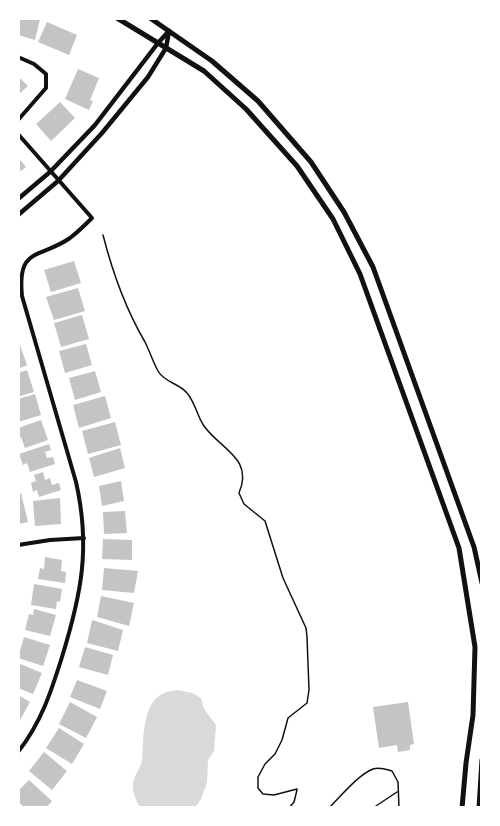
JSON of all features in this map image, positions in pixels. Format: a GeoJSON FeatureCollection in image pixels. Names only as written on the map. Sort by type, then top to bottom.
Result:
{"type":"FeatureCollection","features":[{"type":"Feature","properties":{"kind":"main road"},"geometry":{"type":"LineString","coordinates":[[117,18],[204,71],[246,109],[297,166],[333,219],[360,274],[459,548],[475,647],[472,715],[462,808]]}},
{"type":"Feature","properties":{"kind":"main road"},"geometry":{"type":"LineString","coordinates":[[150,18],[212,61],[258,101],[311,162],[344,212],[373,267],[474,547],[482,583]]}},
{"type":"Feature","properties":{"kind":"main road"},"geometry":{"type":"LineString","coordinates":[[479,808],[482,760]]}},
{"type":"Feature","properties":{"kind":"street"},"geometry":{"type":"LineString","coordinates":[[18,199],[50,172],[95,124],[169,31]]}},
{"type":"Feature","properties":{"kind":"street"},"geometry":{"type":"LineString","coordinates":[[18,215],[58,181],[102,134],[148,77],[166,48],[169,31]]}},
{"type":"Feature","properties":{"kind":"street"},"geometry":{"type":"LineString","coordinates":[[18,57],[34,64],[46,74],[46,88],[18,120]]}},
{"type":"Feature","properties":{"kind":"street"},"geometry":{"type":"LineString","coordinates":[[18,134],[92,218],[70,238],[40,251],[25,262],[20,279],[22,296],[76,482],[83,512],[84,538],[82,575],[76,609],[50,696],[37,726],[20,745],[18,752]]}},
{"type":"Feature","properties":{"kind":"street"},"geometry":{"type":"LineString","coordinates":[[18,545],[84,538]]}},
{"type":"Feature","properties":{"kind":"lane"},"geometry":{"type":"LineString","coordinates":[[103,235],[122,299],[158,370],[166,381],[190,395],[204,427],[231,452],[239,463],[243,482],[239,493],[244,504],[265,520],[283,578],[306,627],[309,690],[307,703],[288,718],[282,740],[275,754],[265,764],[258,777],[258,788],[263,794],[274,795],[297,789],[294,802],[289,808]]}},
{"type":"Feature","properties":{"kind":"lane"},"geometry":{"type":"LineString","coordinates":[[329,808],[372,769],[382,768],[392,771],[398,782],[399,808]]}},
{"type":"Feature","properties":{"kind":"lane"},"geometry":{"type":"LineString","coordinates":[[373,808],[398,792]]}},
{"type":"Feature","properties":{"kind":"shaded area"},"geometry":{"type":"Polygon","coordinates":[[[177,690],[192,693],[201,698],[204,709],[216,725],[214,751],[208,760],[207,783],[195,808],[140,808],[133,785],[142,760],[147,714],[157,698],[166,692],[177,690]]]}},
{"type":"Feature","properties":{"kind":"building"},"geometry":{"type":"Polygon","coordinates":[[[18,18],[40,19],[35,40],[18,35],[18,18]]]}},
{"type":"Feature","properties":{"kind":"building"},"geometry":{"type":"Polygon","coordinates":[[[47,22],[77,35],[69,55],[38,42],[47,22]]]}},
{"type":"Feature","properties":{"kind":"building"},"geometry":{"type":"Polygon","coordinates":[[[78,69],[99,78],[90,100],[93,101],[89,110],[65,99],[78,69]]]}},
{"type":"Feature","properties":{"kind":"building"},"geometry":{"type":"Polygon","coordinates":[[[18,76],[28,86],[18,95],[18,76]]]}},
{"type":"Feature","properties":{"kind":"building"},"geometry":{"type":"Polygon","coordinates":[[[60,102],[75,118],[51,141],[36,124],[60,102]]]}},
{"type":"Feature","properties":{"kind":"building"},"geometry":{"type":"Polygon","coordinates":[[[18,157],[26,167],[18,173],[18,157]]]}},
{"type":"Feature","properties":{"kind":"building"},"geometry":{"type":"Polygon","coordinates":[[[74,261],[81,283],[51,292],[44,270],[74,261]]]}},
{"type":"Feature","properties":{"kind":"building"},"geometry":{"type":"Polygon","coordinates":[[[78,288],[85,311],[54,320],[46,297],[78,288]]]}},
{"type":"Feature","properties":{"kind":"building"},"geometry":{"type":"Polygon","coordinates":[[[82,315],[89,339],[61,347],[54,323],[82,315]]]}},
{"type":"Feature","properties":{"kind":"building"},"geometry":{"type":"Polygon","coordinates":[[[86,344],[92,365],[65,373],[59,351],[86,344]]]}},
{"type":"Feature","properties":{"kind":"building"},"geometry":{"type":"Polygon","coordinates":[[[18,345],[20,345],[27,365],[18,369],[18,345]]]}},
{"type":"Feature","properties":{"kind":"building"},"geometry":{"type":"Polygon","coordinates":[[[27,370],[34,392],[20,396],[18,373],[27,370]]]}},
{"type":"Feature","properties":{"kind":"building"},"geometry":{"type":"Polygon","coordinates":[[[95,371],[101,392],[75,400],[69,378],[95,371]]]}},
{"type":"Feature","properties":{"kind":"building"},"geometry":{"type":"Polygon","coordinates":[[[35,394],[41,415],[18,422],[18,399],[35,394]]]}},
{"type":"Feature","properties":{"kind":"building"},"geometry":{"type":"Polygon","coordinates":[[[105,396],[111,418],[79,428],[73,405],[105,396]]]}},
{"type":"Feature","properties":{"kind":"building"},"geometry":{"type":"Polygon","coordinates":[[[41,420],[48,440],[25,448],[21,437],[18,436],[18,428],[41,420]]]}},
{"type":"Feature","properties":{"kind":"building"},"geometry":{"type":"Polygon","coordinates":[[[115,422],[121,445],[88,454],[82,431],[115,422]]]}},
{"type":"Feature","properties":{"kind":"building"},"geometry":{"type":"Polygon","coordinates":[[[49,444],[51,450],[45,452],[47,458],[53,457],[55,464],[30,472],[27,463],[23,465],[19,454],[49,444]]]}},
{"type":"Feature","properties":{"kind":"building"},"geometry":{"type":"Polygon","coordinates":[[[120,448],[125,468],[94,477],[89,458],[120,448]]]}},
{"type":"Feature","properties":{"kind":"building"},"geometry":{"type":"Polygon","coordinates":[[[43,472],[45,480],[50,478],[52,485],[59,483],[61,490],[39,497],[37,490],[33,492],[31,483],[36,481],[34,475],[43,472]]]}},
{"type":"Feature","properties":{"kind":"building"},"geometry":{"type":"Polygon","coordinates":[[[121,481],[124,501],[102,506],[99,486],[121,481]]]}},
{"type":"Feature","properties":{"kind":"building"},"geometry":{"type":"Polygon","coordinates":[[[21,493],[28,522],[18,524],[18,494],[21,493]]]}},
{"type":"Feature","properties":{"kind":"building"},"geometry":{"type":"Polygon","coordinates":[[[60,498],[61,524],[35,526],[33,501],[60,498]]]}},
{"type":"Feature","properties":{"kind":"building"},"geometry":{"type":"Polygon","coordinates":[[[125,511],[127,533],[104,534],[103,512],[125,511]]]}},
{"type":"Feature","properties":{"kind":"building"},"geometry":{"type":"Polygon","coordinates":[[[103,539],[132,540],[132,560],[102,559],[103,539]]]}},
{"type":"Feature","properties":{"kind":"building"},"geometry":{"type":"Polygon","coordinates":[[[45,557],[62,560],[61,571],[66,572],[65,583],[38,579],[40,568],[44,569],[45,557]]]}},
{"type":"Feature","properties":{"kind":"building"},"geometry":{"type":"Polygon","coordinates":[[[104,568],[138,571],[134,593],[102,590],[104,568]]]}},
{"type":"Feature","properties":{"kind":"building"},"geometry":{"type":"Polygon","coordinates":[[[34,584],[62,589],[60,602],[57,601],[56,609],[31,605],[34,584]]]}},
{"type":"Feature","properties":{"kind":"building"},"geometry":{"type":"Polygon","coordinates":[[[101,596],[134,603],[129,626],[97,617],[101,596]]]}},
{"type":"Feature","properties":{"kind":"building"},"geometry":{"type":"Polygon","coordinates":[[[34,609],[56,615],[50,636],[25,630],[29,614],[33,615],[34,609]]]}},
{"type":"Feature","properties":{"kind":"building"},"geometry":{"type":"Polygon","coordinates":[[[92,620],[123,630],[118,651],[87,643],[92,620]]]}},
{"type":"Feature","properties":{"kind":"building"},"geometry":{"type":"Polygon","coordinates":[[[24,637],[50,645],[43,666],[18,658],[24,637]]]}},
{"type":"Feature","properties":{"kind":"building"},"geometry":{"type":"Polygon","coordinates":[[[85,647],[113,655],[108,675],[79,667],[85,647]]]}},
{"type":"Feature","properties":{"kind":"building"},"geometry":{"type":"Polygon","coordinates":[[[18,663],[42,673],[33,694],[18,688],[18,663]]]}},
{"type":"Feature","properties":{"kind":"building"},"geometry":{"type":"Polygon","coordinates":[[[77,680],[107,691],[100,709],[70,697],[77,680]]]}},
{"type":"Feature","properties":{"kind":"building"},"geometry":{"type":"Polygon","coordinates":[[[18,695],[30,702],[18,724],[18,695]]]}},
{"type":"Feature","properties":{"kind":"building"},"geometry":{"type":"Polygon","coordinates":[[[70,702],[97,717],[86,738],[59,724],[70,702]]]}},
{"type":"Feature","properties":{"kind":"building"},"geometry":{"type":"Polygon","coordinates":[[[408,702],[414,744],[410,745],[410,750],[398,752],[397,745],[379,748],[373,707],[408,702]]]}},
{"type":"Feature","properties":{"kind":"building"},"geometry":{"type":"Polygon","coordinates":[[[59,728],[84,744],[72,764],[46,748],[59,728]]]}},
{"type":"Feature","properties":{"kind":"building"},"geometry":{"type":"Polygon","coordinates":[[[44,752],[67,771],[52,790],[29,771],[44,752]]]}},
{"type":"Feature","properties":{"kind":"building"},"geometry":{"type":"Polygon","coordinates":[[[29,780],[52,801],[46,808],[25,808],[18,802],[18,791],[29,780]]]}}]}
